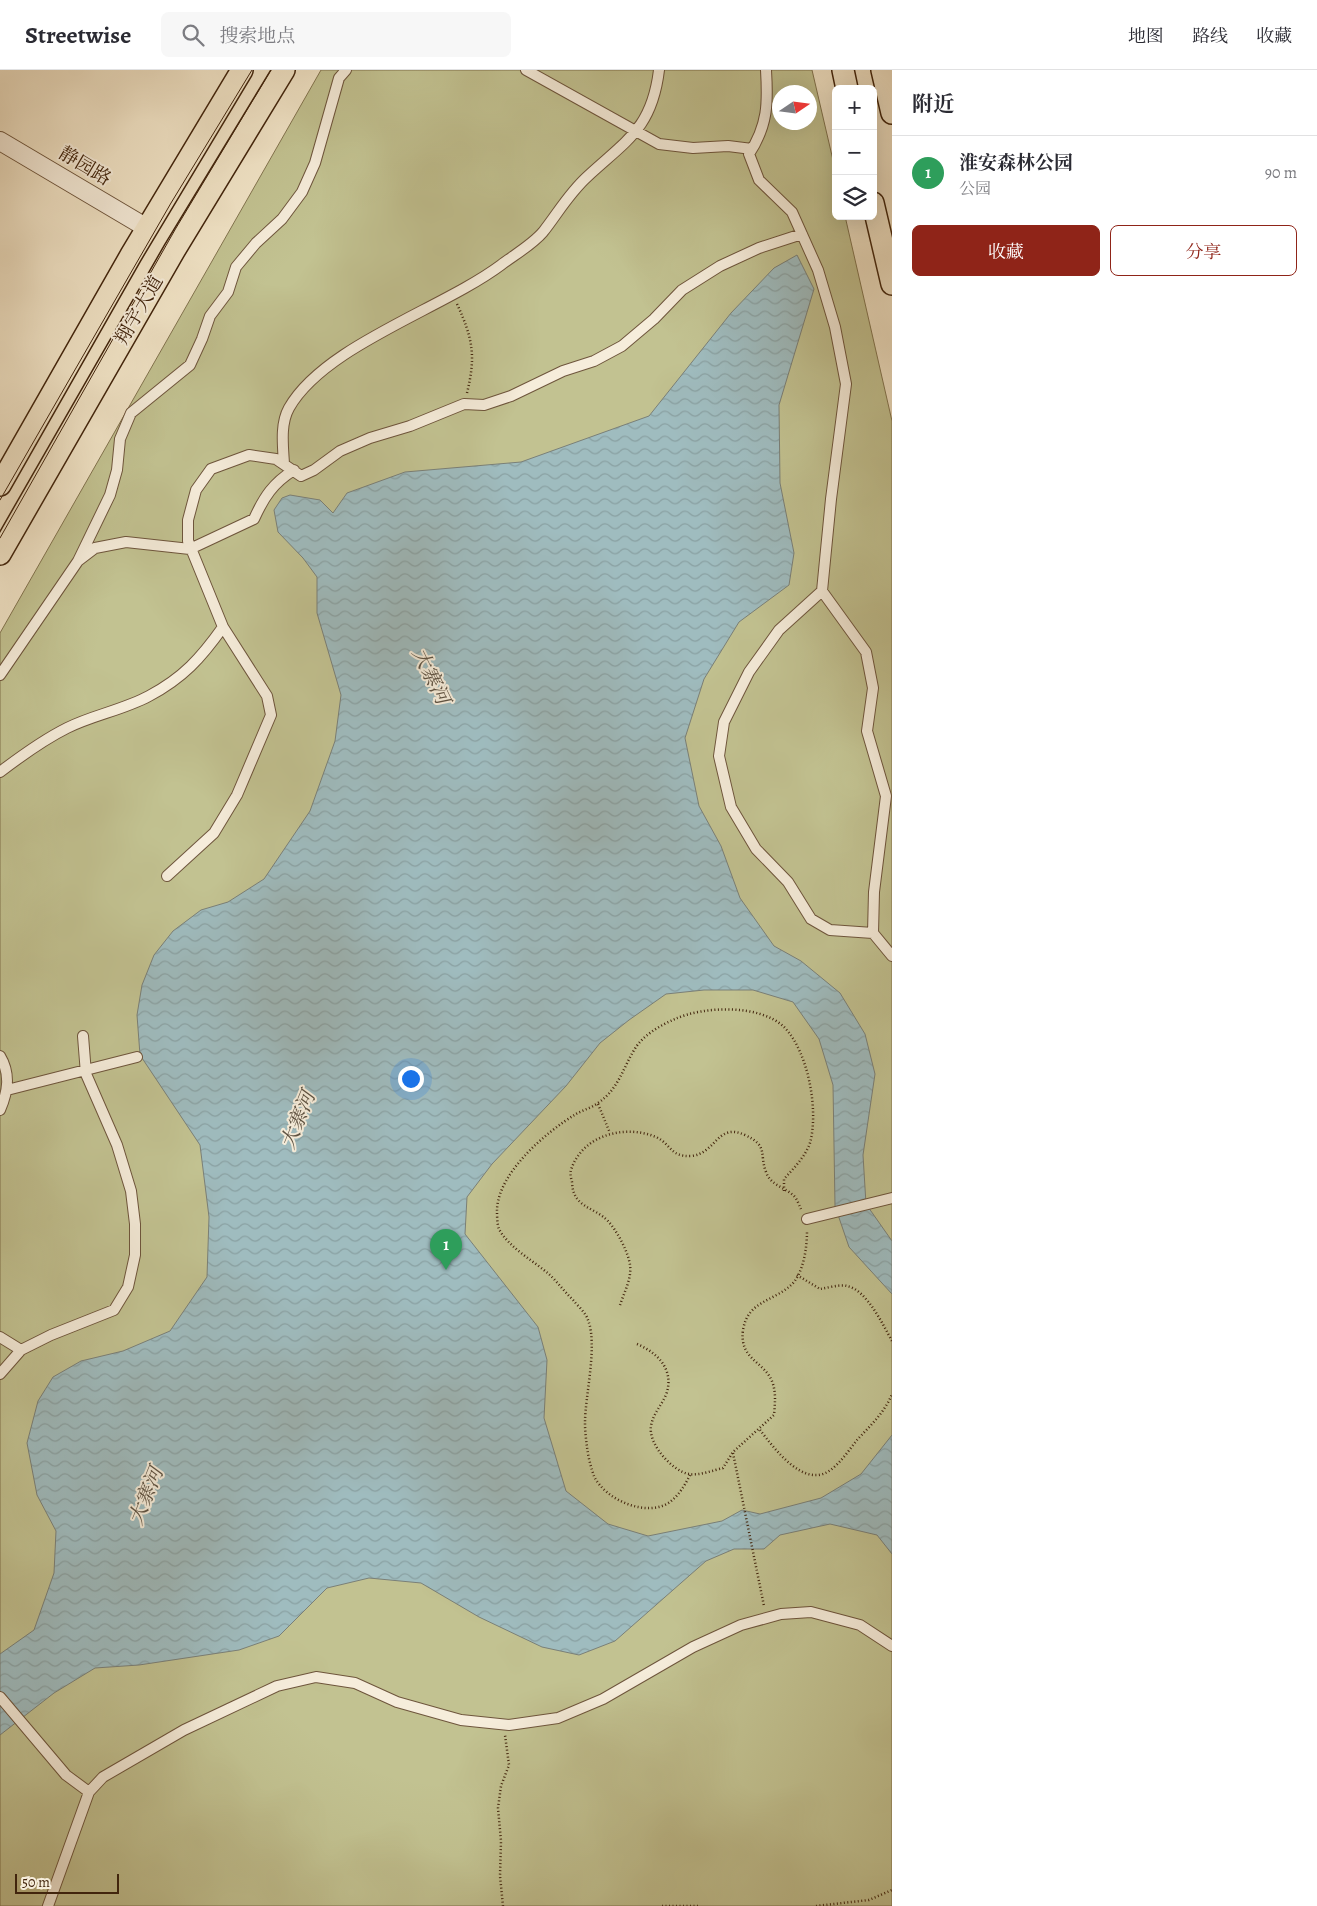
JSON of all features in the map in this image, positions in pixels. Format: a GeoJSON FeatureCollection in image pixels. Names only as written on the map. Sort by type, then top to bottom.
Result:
{"type":"FeatureCollection","features":[{"type":"Feature","properties":{"kind":"main road","name":"翔宇大道"},"geometry":{"type":"LineString","coordinates":[[0,485],[148,228],[242,70]]}},
{"type":"Feature","properties":{"kind":"main road","name":"翔宇大道"},"geometry":{"type":"LineString","coordinates":[[0,554],[174,251],[284,70]]}},
{"type":"Feature","properties":{"kind":"main road"},"geometry":{"type":"LineString","coordinates":[[843,70],[846,85]]}},
{"type":"Feature","properties":{"kind":"main road"},"geometry":{"type":"LineString","coordinates":[[882,70],[892,113]]}},
{"type":"Feature","properties":{"kind":"main road"},"geometry":{"type":"LineString","coordinates":[[877,220],[892,284]]}},
{"type":"Feature","properties":{"kind":"street"},"geometry":{"type":"LineString","coordinates":[[0,676],[78,561],[110,495],[117,470],[120,439],[131,413],[190,365],[210,316],[228,292],[236,267],[256,243],[282,219],[302,192],[315,163],[339,78],[346,70]]}},
{"type":"Feature","properties":{"kind":"street"},"geometry":{"type":"LineString","coordinates":[[526,70],[659,144],[693,148],[728,146],[752,149]]}},
{"type":"Feature","properties":{"kind":"street"},"geometry":{"type":"LineString","coordinates":[[284,464],[282,439],[288,409],[304,387],[328,365],[499,267],[542,234],[564,201],[588,176],[622,147],[648,115],[657,88],[659,70]]}},
{"type":"Feature","properties":{"kind":"street"},"geometry":{"type":"LineString","coordinates":[[766,70],[768,108],[758,139],[749,154],[759,180],[792,212],[802,234],[821,280],[835,327],[846,384],[831,499],[822,591],[866,652],[874,688],[867,731],[886,796],[874,892],[873,933],[892,956]]}},
{"type":"Feature","properties":{"kind":"street","name":"静园路"},"geometry":{"type":"LineString","coordinates":[[0,141],[148,228]]}},
{"type":"Feature","properties":{"kind":"street"},"geometry":{"type":"LineString","coordinates":[[167,876],[214,833],[237,795],[271,715],[267,696],[223,627],[188,541],[188,520],[196,490],[212,469],[250,455],[276,459],[301,476],[314,470],[340,451],[464,404],[484,405],[511,396],[622,346],[654,319],[682,290],[704,276],[759,248],[802,234]]}},
{"type":"Feature","properties":{"kind":"street"},"geometry":{"type":"LineString","coordinates":[[78,561],[95,548],[126,542],[190,549],[254,519],[264,497],[279,479],[294,470]]}},
{"type":"Feature","properties":{"kind":"street"},"geometry":{"type":"LineString","coordinates":[[822,591],[779,630],[749,672],[724,722],[719,756],[731,807],[756,848],[788,882],[811,919],[830,930],[873,933]]}},
{"type":"Feature","properties":{"kind":"street"},"geometry":{"type":"LineString","coordinates":[[0,772],[27,752],[68,728],[148,697],[177,678],[201,658],[223,627]]}},
{"type":"Feature","properties":{"kind":"street"},"geometry":{"type":"LineString","coordinates":[[0,1374],[21,1350],[51,1335],[114,1310],[128,1287],[136,1255],[131,1191],[116,1146],[86,1070],[83,1036]]}},
{"type":"Feature","properties":{"kind":"street"},"geometry":{"type":"LineString","coordinates":[[0,1056],[8,1078],[7,1090],[0,1110]]}},
{"type":"Feature","properties":{"kind":"street"},"geometry":{"type":"LineString","coordinates":[[7,1090],[137,1057]]}},
{"type":"Feature","properties":{"kind":"street"},"geometry":{"type":"LineString","coordinates":[[807,1219],[890,1198]]}},
{"type":"Feature","properties":{"kind":"street"},"geometry":{"type":"LineString","coordinates":[[0,1337],[21,1350]]}},
{"type":"Feature","properties":{"kind":"street"},"geometry":{"type":"LineString","coordinates":[[48,1906],[89,1792],[103,1777],[184,1730],[277,1686],[316,1677],[355,1683],[397,1702],[461,1720],[503,1724],[558,1718],[603,1699],[694,1647],[741,1624],[767,1618],[811,1612],[860,1625],[892,1646]]}},
{"type":"Feature","properties":{"kind":"street"},"geometry":{"type":"LineString","coordinates":[[0,1697],[66,1775],[89,1792]]}},
{"type":"Feature","properties":{"kind":"path"},"geometry":{"type":"LineString","coordinates":[[453,294],[468,328],[473,358],[464,404]]}},
{"type":"Feature","properties":{"kind":"path"},"geometry":{"type":"LineString","coordinates":[[690,1475],[681,1490],[669,1502],[653,1509],[632,1505],[611,1495],[595,1478],[588,1453],[585,1424],[591,1344],[588,1320],[550,1276],[512,1243],[498,1228],[497,1208],[503,1183],[517,1164],[575,1115],[598,1104],[612,1092],[636,1046],[651,1032],[676,1018],[699,1012],[727,1009],[768,1016],[783,1026],[804,1060],[812,1102],[810,1143],[800,1162],[784,1179],[784,1190]]}},
{"type":"Feature","properties":{"kind":"path"},"geometry":{"type":"LineString","coordinates":[[598,1104],[610,1133]]}},
{"type":"Feature","properties":{"kind":"path"},"geometry":{"type":"LineString","coordinates":[[620,1305],[628,1285],[630,1266],[623,1246],[607,1221],[583,1206],[572,1190],[571,1171],[582,1153],[596,1140],[610,1133],[639,1131],[658,1138],[675,1154],[685,1156],[698,1155],[713,1145],[722,1134],[734,1131],[758,1143],[764,1154],[766,1172],[777,1187],[794,1196],[807,1219],[807,1240],[802,1265],[794,1282],[749,1311],[744,1329],[743,1344],[750,1359],[763,1370],[773,1383],[776,1400],[774,1415],[760,1430],[733,1452],[723,1468],[690,1475],[682,1471],[663,1457],[653,1445],[650,1428],[656,1411],[665,1396],[668,1385],[666,1371],[661,1359],[652,1350],[638,1344]]}},
{"type":"Feature","properties":{"kind":"path"},"geometry":{"type":"LineString","coordinates":[[797,1275],[820,1290],[847,1286],[857,1290],[881,1320],[892,1341]]}},
{"type":"Feature","properties":{"kind":"path"},"geometry":{"type":"LineString","coordinates":[[760,1430],[776,1451],[808,1475],[819,1476],[830,1470],[851,1447],[882,1412],[892,1394]]}},
{"type":"Feature","properties":{"kind":"path"},"geometry":{"type":"LineString","coordinates":[[733,1452],[767,1618]]}},
{"type":"Feature","properties":{"kind":"path"},"geometry":{"type":"LineString","coordinates":[[503,1724],[508,1747],[509,1765],[501,1786],[498,1808],[503,1906]]}},
{"type":"Feature","properties":{"kind":"path"},"geometry":{"type":"LineString","coordinates":[[816,1906],[869,1900],[892,1890]]}},
{"type":"Feature","properties":{"kind":"path"},"geometry":{"type":"LineString","coordinates":[[662,1906],[700,1906]]}},
{"type":"Feature","properties":{"kind":"green space"},"geometry":{"type":"Polygon","coordinates":[[[321,70],[812,70],[815,85],[772,85],[772,130],[817,130],[817,91],[832,156],[832,220],[846,220],[892,421],[892,1906],[0,1906],[0,633],[321,70]]]}},
{"type":"Feature","properties":{"kind":"water","name":"大寨河"},"geometry":{"type":"Polygon","coordinates":[[[797,255],[814,289],[779,405],[780,483],[794,553],[789,585],[739,622],[704,679],[685,738],[699,806],[721,846],[740,898],[774,946],[801,961],[840,993],[865,1034],[875,1074],[863,1155],[866,1204],[892,1241],[892,1294],[849,1247],[835,1206],[833,1085],[819,1039],[793,1002],[753,990],[704,990],[666,994],[600,1043],[566,1086],[492,1164],[467,1197],[465,1234],[538,1327],[547,1360],[544,1418],[566,1491],[608,1524],[648,1536],[722,1521],[742,1510],[760,1514],[821,1498],[861,1474],[892,1435],[892,1554],[877,1535],[830,1524],[780,1535],[764,1549],[734,1549],[706,1561],[615,1641],[579,1655],[542,1647],[479,1617],[421,1583],[369,1578],[327,1588],[279,1636],[239,1650],[139,1665],[95,1668],[54,1693],[0,1735],[0,1654],[34,1630],[54,1573],[56,1531],[37,1495],[27,1443],[38,1401],[53,1377],[81,1361],[123,1351],[170,1331],[207,1277],[209,1217],[200,1145],[140,1055],[137,1015],[142,985],[154,955],[173,931],[201,910],[228,902],[264,879],[310,811],[335,741],[341,695],[317,613],[317,577],[303,558],[278,532],[274,510],[282,498],[290,495],[320,500],[333,513],[347,493],[405,472],[521,462],[649,416],[731,313],[774,268],[797,255]]]}},
{"type":"Feature","properties":{"kind":"tram line"},"geometry":{"type":"LineString","coordinates":[[0,500],[171,203],[252,70]]}},
{"type":"Feature","properties":{"kind":"tram line"},"geometry":{"type":"LineString","coordinates":[[0,538],[176,228],[271,70]]}},
{"type":"Feature","properties":{"kind":"place","name":"淮安森林公园"},"geometry":{"type":"Point","coordinates":[446,1270]}}]}
